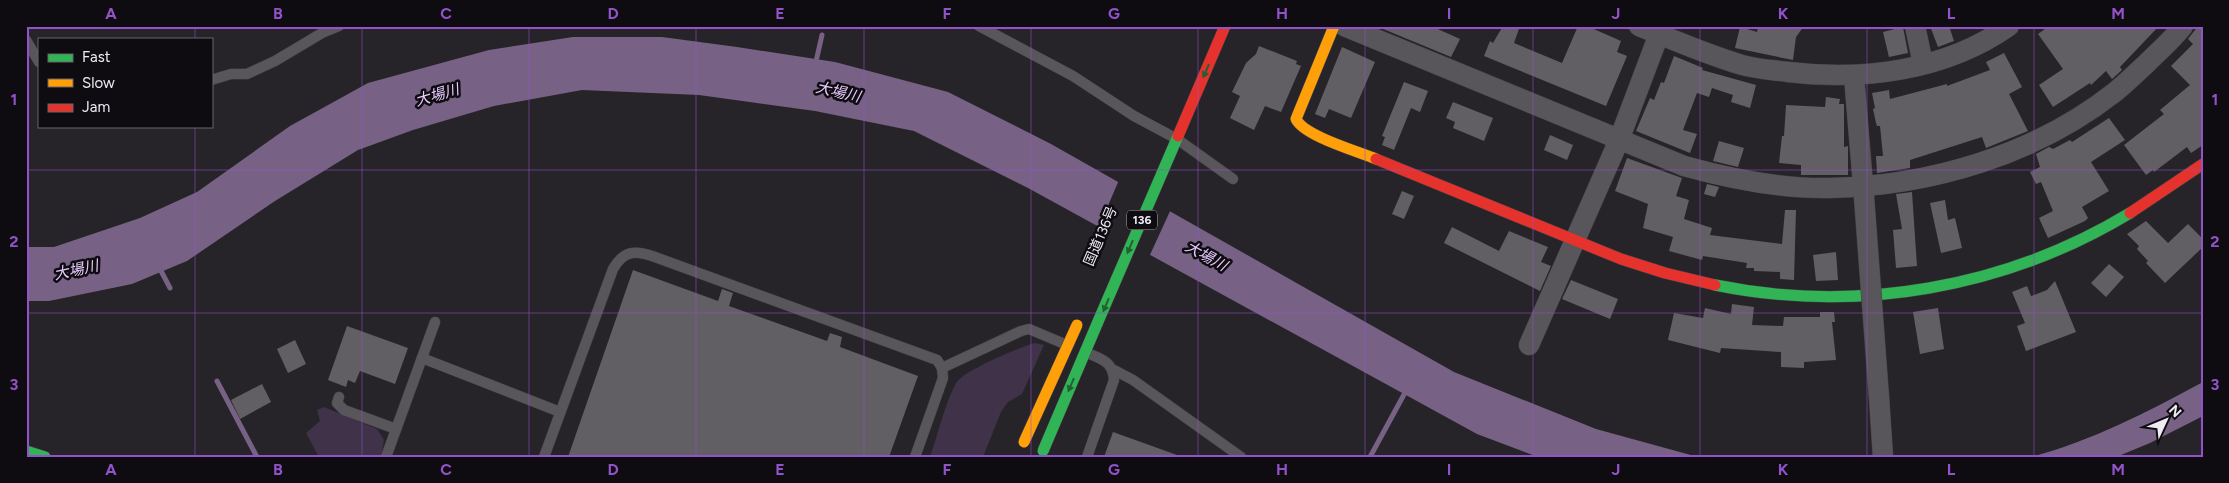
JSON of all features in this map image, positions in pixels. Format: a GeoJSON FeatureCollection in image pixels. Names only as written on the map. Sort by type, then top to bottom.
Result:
{"type":"FeatureCollection","features":[{"type":"Feature","properties":{"kind":"main road","name":"136"},"geometry":{"type":"LineString","coordinates":[[1042,454],[1225,26]]}},
{"type":"Feature","properties":{"kind":"main road"},"geometry":{"type":"LineString","coordinates":[[1334,26],[1300,105],[1296,118],[1299,125],[1463,196],[1575,241],[1685,279],[1732,289],[1835,299],[1902,293],[1964,282],[2019,267],[2083,239],[2129,214],[2203,164]]}},
{"type":"Feature","properties":{"kind":"main road"},"geometry":{"type":"LineString","coordinates":[[1022,446],[1080,318]]}},
{"type":"Feature","properties":{"kind":"main road"},"geometry":{"type":"LineString","coordinates":[[26,451],[45,457]]}},
{"type":"Feature","properties":{"kind":"street"},"geometry":{"type":"LineString","coordinates":[[1344,26],[1684,166],[1717,175],[1786,186],[1864,191],[1924,179],[1992,160],[2060,128],[2115,92],[2183,26]]}},
{"type":"Feature","properties":{"kind":"street"},"geometry":{"type":"LineString","coordinates":[[1639,26],[1661,30],[1744,66],[1818,75],[1854,76],[1891,72],[1963,52],[2010,26]]}},
{"type":"Feature","properties":{"kind":"street"},"geometry":{"type":"LineString","coordinates":[[1915,26],[1923,64]]}},
{"type":"Feature","properties":{"kind":"street"},"geometry":{"type":"LineString","coordinates":[[1529,345],[1619,140],[1661,30]]}},
{"type":"Feature","properties":{"kind":"street"},"geometry":{"type":"LineString","coordinates":[[1854,76],[1883,457]]}},
{"type":"Feature","properties":{"kind":"lane"},"geometry":{"type":"LineString","coordinates":[[212,80],[231,74],[246,74],[275,62],[322,33],[339,26]]}},
{"type":"Feature","properties":{"kind":"lane"},"geometry":{"type":"LineString","coordinates":[[979,26],[1051,63],[1134,116],[1177,139],[1233,179]]}},
{"type":"Feature","properties":{"kind":"lane"},"geometry":{"type":"LineString","coordinates":[[26,40],[38,60]]}},
{"type":"Feature","properties":{"kind":"lane"},"geometry":{"type":"LineString","coordinates":[[544,457],[612,270],[625,253],[633,251],[655,257],[932,357],[942,368],[943,378],[915,457]]}},
{"type":"Feature","properties":{"kind":"lane"},"geometry":{"type":"LineString","coordinates":[[386,457],[435,322]]}},
{"type":"Feature","properties":{"kind":"lane"},"geometry":{"type":"LineString","coordinates":[[942,368],[1029,329],[1109,362],[1114,370],[1133,380],[1241,457]]}},
{"type":"Feature","properties":{"kind":"lane"},"geometry":{"type":"LineString","coordinates":[[422,358],[560,412]]}},
{"type":"Feature","properties":{"kind":"lane"},"geometry":{"type":"LineString","coordinates":[[1086,457],[1114,380],[1114,370]]}},
{"type":"Feature","properties":{"kind":"lane"},"geometry":{"type":"LineString","coordinates":[[339,397],[337,403],[344,410],[396,429]]}},
{"type":"Feature","properties":{"kind":"shaded area"},"geometry":{"type":"Polygon","coordinates":[[[1035,343],[1044,345],[1022,394],[1008,402],[1001,412],[983,457],[930,457],[945,409],[956,383],[981,366],[1017,349],[1035,343]]]}},
{"type":"Feature","properties":{"kind":"shaded area"},"geometry":{"type":"Polygon","coordinates":[[[324,407],[377,429],[384,440],[381,457],[319,457],[306,433],[320,421],[317,410],[324,407]]]}},
{"type":"Feature","properties":{"kind":"water","name":"大場川"},"geometry":{"type":"Polygon","coordinates":[[[573,37],[662,37],[737,47],[835,62],[948,92],[1051,144],[1454,372],[1596,429],[1698,457],[1538,457],[1477,434],[1028,188],[914,131],[815,111],[699,95],[582,90],[494,106],[413,130],[358,150],[275,201],[187,261],[132,284],[49,301],[26,301],[26,247],[54,247],[140,218],[197,192],[290,126],[368,83],[489,50],[573,37]]]}},
{"type":"Feature","properties":{"kind":"water"},"geometry":{"type":"Polygon","coordinates":[[[2203,382],[2203,416],[2150,443],[2116,457],[2031,457],[2075,443],[2119,425],[2203,382]]]}},
{"type":"Feature","properties":{"kind":"pier"},"geometry":{"type":"Polygon","coordinates":[[[1119,180],[1171,209],[1149,257],[1098,229],[1119,180]]]}},
{"type":"Feature","properties":{"kind":"building"},"geometry":{"type":"Polygon","coordinates":[[[1376,26],[1431,26],[1460,39],[1451,57],[1376,26]]]}},
{"type":"Feature","properties":{"kind":"building"},"geometry":{"type":"Polygon","coordinates":[[[1503,26],[1520,26],[1514,43],[1562,63],[1578,26],[1587,26],[1621,41],[1617,52],[1627,56],[1606,106],[1484,56],[1490,41],[1493,43],[1503,26]]]}},
{"type":"Feature","properties":{"kind":"building"},"geometry":{"type":"Polygon","coordinates":[[[1758,26],[1804,26],[1796,37],[1793,60],[1735,48],[1740,27],[1757,32],[1758,26]]]}},
{"type":"Feature","properties":{"kind":"building"},"geometry":{"type":"Polygon","coordinates":[[[1930,26],[1949,26],[1954,41],[1938,47],[1930,26]]]}},
{"type":"Feature","properties":{"kind":"building"},"geometry":{"type":"Polygon","coordinates":[[[2049,26],[2159,26],[2120,67],[2122,70],[2112,79],[2106,71],[2091,85],[2090,83],[2053,107],[2039,85],[2063,69],[2038,34],[2049,26]]]}},
{"type":"Feature","properties":{"kind":"building"},"geometry":{"type":"Polygon","coordinates":[[[2198,26],[2203,26],[2203,145],[2191,153],[2187,147],[2154,172],[2153,170],[2146,175],[2124,145],[2164,114],[2160,110],[2190,85],[2171,66],[2193,44],[2188,39],[2198,26]]]}},
{"type":"Feature","properties":{"kind":"building"},"geometry":{"type":"Polygon","coordinates":[[[1903,27],[1908,53],[1889,57],[1883,32],[1903,27]]]}},
{"type":"Feature","properties":{"kind":"building"},"geometry":{"type":"Polygon","coordinates":[[[1259,46],[1297,61],[1296,64],[1301,66],[1281,112],[1265,106],[1254,130],[1230,118],[1240,96],[1232,92],[1246,63],[1256,54],[1259,46]]]}},
{"type":"Feature","properties":{"kind":"building"},"geometry":{"type":"Polygon","coordinates":[[[1342,47],[1375,62],[1351,118],[1329,109],[1325,118],[1315,114],[1342,47]]]}},
{"type":"Feature","properties":{"kind":"building"},"geometry":{"type":"Polygon","coordinates":[[[2004,53],[2022,87],[2009,94],[2028,131],[1986,148],[1982,137],[1910,160],[1910,168],[1877,173],[1876,156],[1883,156],[1880,126],[1877,126],[1876,123],[1872,93],[1889,90],[1890,99],[1947,84],[1947,86],[1990,70],[1986,62],[2004,53]]]}},
{"type":"Feature","properties":{"kind":"building"},"geometry":{"type":"Polygon","coordinates":[[[1674,56],[1703,68],[1702,70],[1756,85],[1750,108],[1731,102],[1733,95],[1712,88],[1709,97],[1697,93],[1683,130],[1697,134],[1690,153],[1636,131],[1650,98],[1654,100],[1661,82],[1664,83],[1674,56]]]}},
{"type":"Feature","properties":{"kind":"building"},"geometry":{"type":"Polygon","coordinates":[[[1404,82],[1428,91],[1420,112],[1411,108],[1394,150],[1382,145],[1385,137],[1382,136],[1404,82]]]}},
{"type":"Feature","properties":{"kind":"building"},"geometry":{"type":"Polygon","coordinates":[[[1826,97],[1840,99],[1839,104],[1844,104],[1844,147],[1848,146],[1848,175],[1801,175],[1801,165],[1779,163],[1782,136],[1784,136],[1786,105],[1825,107],[1826,97]]]}},
{"type":"Feature","properties":{"kind":"building"},"geometry":{"type":"Polygon","coordinates":[[[1453,102],[1493,118],[1484,141],[1453,128],[1455,122],[1446,118],[1453,102]]]}},
{"type":"Feature","properties":{"kind":"building"},"geometry":{"type":"Polygon","coordinates":[[[2109,118],[2125,140],[2091,162],[2109,191],[2082,207],[2088,218],[2085,221],[2048,238],[2039,218],[2053,211],[2041,182],[2036,184],[2030,172],[2040,167],[2036,154],[2049,147],[2053,149],[2070,140],[2072,142],[2109,118]]]}},
{"type":"Feature","properties":{"kind":"building"},"geometry":{"type":"Polygon","coordinates":[[[1550,135],[1573,145],[1567,160],[1544,150],[1550,135]]]}},
{"type":"Feature","properties":{"kind":"building"},"geometry":{"type":"Polygon","coordinates":[[[1719,141],[1744,148],[1738,167],[1713,161],[1719,141]]]}},
{"type":"Feature","properties":{"kind":"building"},"geometry":{"type":"Polygon","coordinates":[[[1627,158],[1682,178],[1676,196],[1689,200],[1684,219],[1712,228],[1710,235],[1782,244],[1785,210],[1796,210],[1794,280],[1780,279],[1780,272],[1754,271],[1754,268],[1746,268],[1747,263],[1703,256],[1702,260],[1669,251],[1673,237],[1643,228],[1648,204],[1615,191],[1627,158]]]}},
{"type":"Feature","properties":{"kind":"building"},"geometry":{"type":"Polygon","coordinates":[[[1707,184],[1719,187],[1715,197],[1704,194],[1707,184]]]}},
{"type":"Feature","properties":{"kind":"building"},"geometry":{"type":"Polygon","coordinates":[[[1402,191],[1414,196],[1404,219],[1392,214],[1402,191]]]}},
{"type":"Feature","properties":{"kind":"building"},"geometry":{"type":"Polygon","coordinates":[[[1912,192],[1917,266],[1896,268],[1893,230],[1902,229],[1896,194],[1912,192]]]}},
{"type":"Feature","properties":{"kind":"building"},"geometry":{"type":"Polygon","coordinates":[[[1945,200],[1948,220],[1955,218],[1962,248],[1941,253],[1930,203],[1945,200]]]}},
{"type":"Feature","properties":{"kind":"building"},"geometry":{"type":"Polygon","coordinates":[[[2146,221],[2168,243],[2188,224],[2203,239],[2203,247],[2165,283],[2146,263],[2148,261],[2137,249],[2139,246],[2127,234],[2146,221]]]}},
{"type":"Feature","properties":{"kind":"building"},"geometry":{"type":"Polygon","coordinates":[[[1452,227],[1499,251],[1509,231],[1548,247],[1541,262],[1551,266],[1540,291],[1444,243],[1452,227]]]}},
{"type":"Feature","properties":{"kind":"building"},"geometry":{"type":"Polygon","coordinates":[[[1836,252],[1838,280],[1816,281],[1813,255],[1836,252]]]}},
{"type":"Feature","properties":{"kind":"building"},"geometry":{"type":"Polygon","coordinates":[[[2109,264],[2124,277],[2106,297],[2091,283],[2109,264]]]}},
{"type":"Feature","properties":{"kind":"building"},"geometry":{"type":"Polygon","coordinates":[[[633,270],[718,301],[722,289],[733,293],[729,306],[827,341],[830,333],[842,337],[840,347],[918,376],[889,457],[568,457],[633,270]]]}},
{"type":"Feature","properties":{"kind":"building"},"geometry":{"type":"Polygon","coordinates":[[[1571,280],[1618,299],[1610,319],[1562,299],[1571,280]]]}},
{"type":"Feature","properties":{"kind":"building"},"geometry":{"type":"Polygon","coordinates":[[[2055,281],[2076,332],[2026,351],[2017,326],[2025,323],[2012,292],[2027,286],[2031,296],[2047,290],[2055,281]]]}},
{"type":"Feature","properties":{"kind":"building"},"geometry":{"type":"Polygon","coordinates":[[[1732,304],[1754,307],[1752,325],[1783,326],[1784,317],[1820,317],[1820,312],[1834,312],[1835,322],[1832,322],[1836,360],[1804,362],[1804,368],[1781,367],[1781,352],[1721,348],[1720,353],[1668,340],[1674,313],[1703,318],[1705,308],[1731,314],[1732,304]]]}},
{"type":"Feature","properties":{"kind":"building"},"geometry":{"type":"Polygon","coordinates":[[[1938,308],[1944,349],[1920,354],[1913,312],[1938,308]]]}},
{"type":"Feature","properties":{"kind":"building"},"geometry":{"type":"Polygon","coordinates":[[[347,326],[408,348],[395,384],[360,371],[355,383],[348,380],[346,387],[328,380],[347,326]]]}},
{"type":"Feature","properties":{"kind":"building"},"geometry":{"type":"Polygon","coordinates":[[[295,340],[306,364],[288,373],[277,349],[295,340]]]}},
{"type":"Feature","properties":{"kind":"building"},"geometry":{"type":"Polygon","coordinates":[[[262,384],[271,402],[240,419],[231,400],[262,384]]]}},
{"type":"Feature","properties":{"kind":"building"},"geometry":{"type":"Polygon","coordinates":[[[1113,432],[1177,455],[1177,457],[1104,457],[1113,432]]]}},
{"type":"Feature","properties":{"kind":"waterway"},"geometry":{"type":"LineString","coordinates":[[815,66],[822,35]]}},
{"type":"Feature","properties":{"kind":"waterway"},"geometry":{"type":"LineString","coordinates":[[159,267],[170,288]]}},
{"type":"Feature","properties":{"kind":"waterway"},"geometry":{"type":"LineString","coordinates":[[217,381],[257,457]]}},
{"type":"Feature","properties":{"kind":"waterway"},"geometry":{"type":"LineString","coordinates":[[1370,457],[1407,389]]}},
{"type":"Feature","properties":{"kind":"traffic: fast"},"geometry":{"type":"LineString","coordinates":[[1097,324],[1178,136]]}},
{"type":"Feature","properties":{"kind":"traffic: fast"},"geometry":{"type":"LineString","coordinates":[[1715,285],[1769,293],[1822,297],[1876,295],[1929,288],[1982,276],[2033,260],[2082,239],[2130,213]]}},
{"type":"Feature","properties":{"kind":"traffic: fast"},"geometry":{"type":"LineString","coordinates":[[1043,451],[1097,324]]}},
{"type":"Feature","properties":{"kind":"traffic: fast"},"geometry":{"type":"LineString","coordinates":[[26,451],[45,457]]}},
{"type":"Feature","properties":{"kind":"traffic: slow"},"geometry":{"type":"LineString","coordinates":[[1334,26],[1296,119],[1301,125],[1320,137],[1376,159]]}},
{"type":"Feature","properties":{"kind":"traffic: slow"},"geometry":{"type":"LineString","coordinates":[[1024,442],[1077,325]]}},
{"type":"Feature","properties":{"kind":"traffic: jam"},"geometry":{"type":"LineString","coordinates":[[1178,136],[1225,26]]}},
{"type":"Feature","properties":{"kind":"traffic: jam"},"geometry":{"type":"LineString","coordinates":[[1376,159],[1621,259],[1665,273],[1715,285]]}},
{"type":"Feature","properties":{"kind":"traffic: jam"},"geometry":{"type":"LineString","coordinates":[[2130,213],[2203,164]]}}]}
